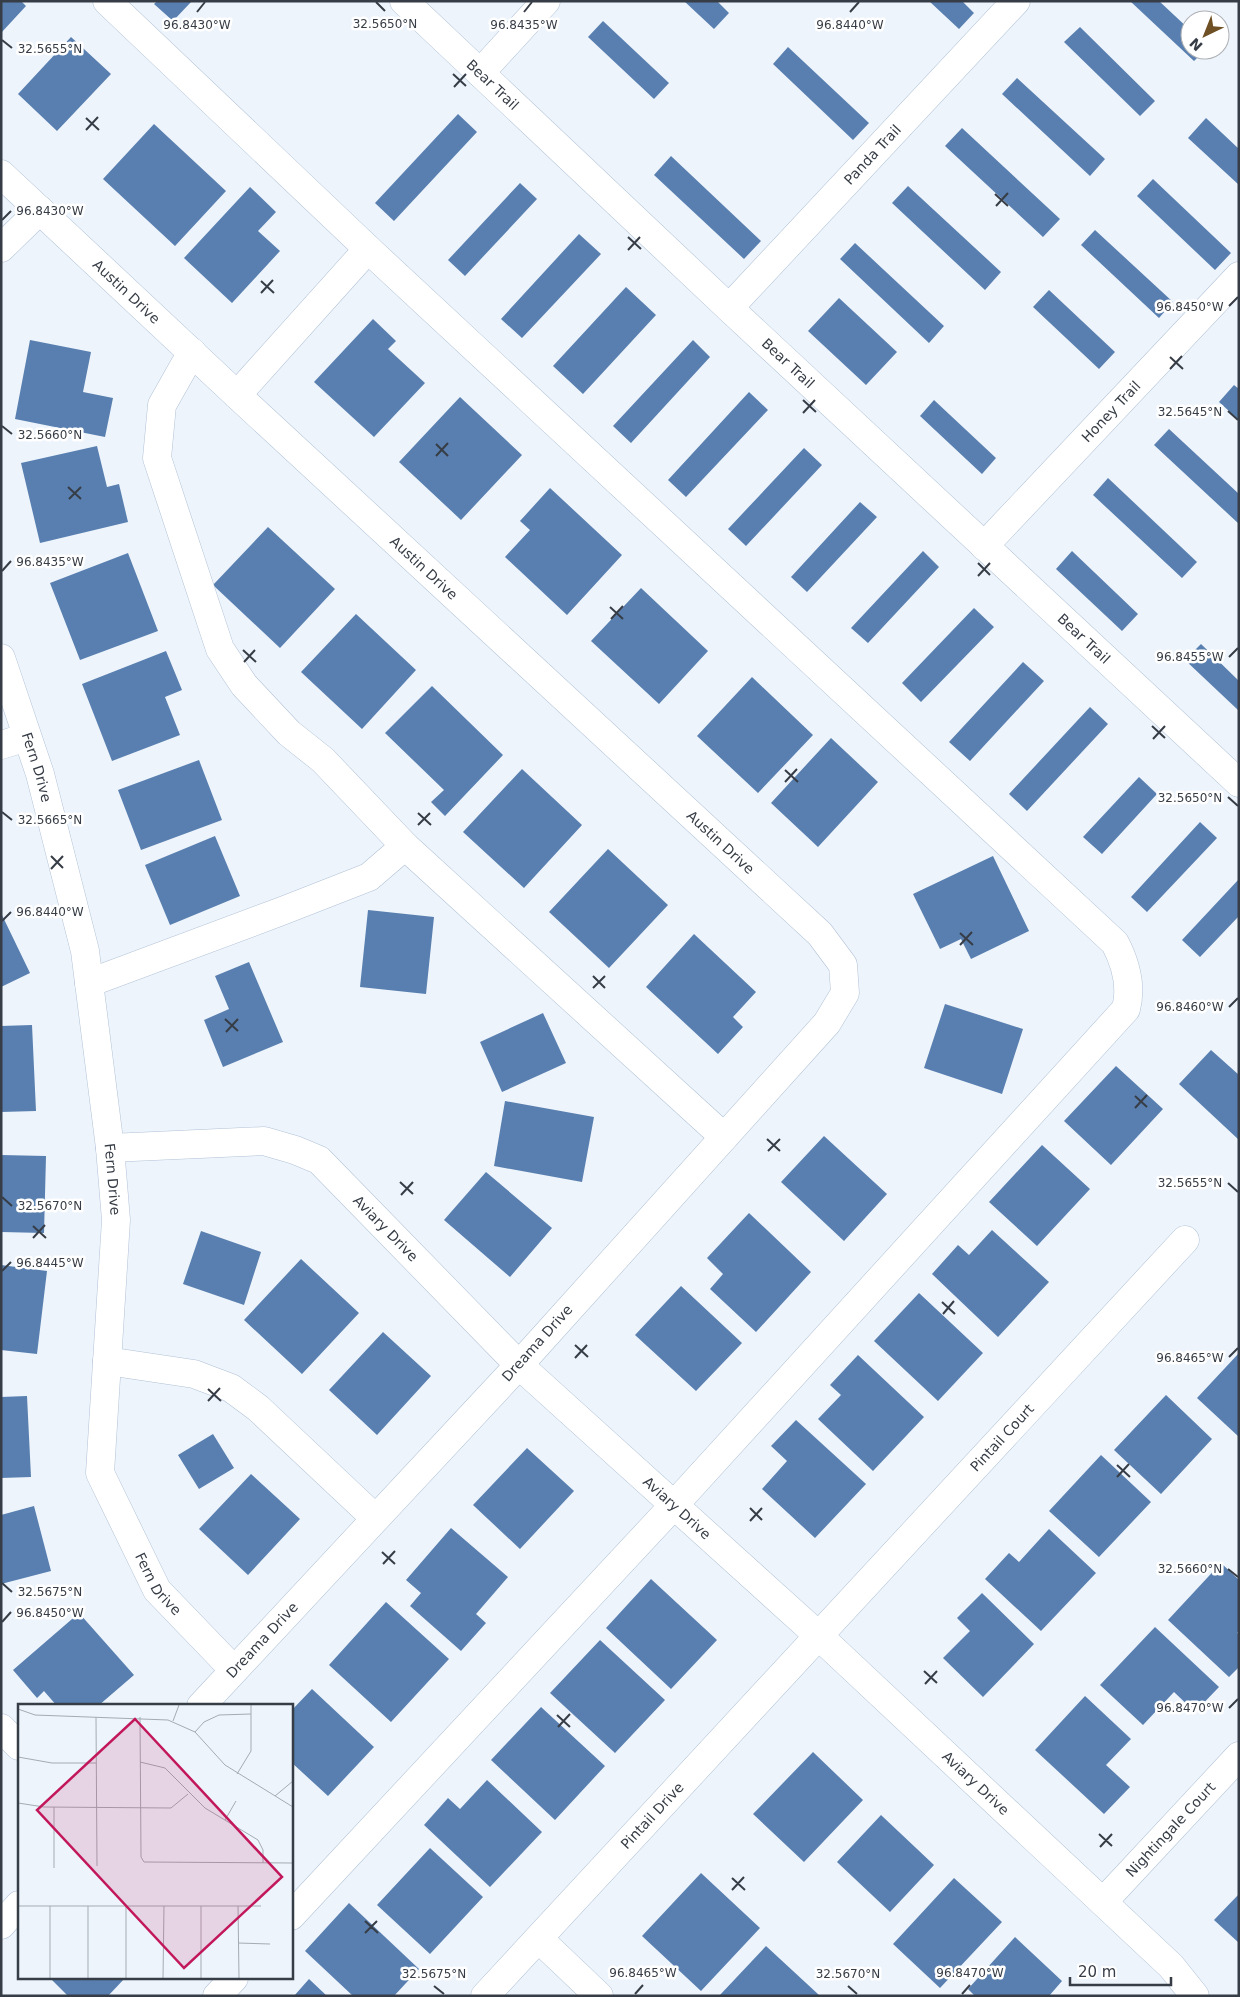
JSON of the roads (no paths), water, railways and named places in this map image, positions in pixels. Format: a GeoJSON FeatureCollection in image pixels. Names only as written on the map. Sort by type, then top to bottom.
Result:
{"type":"FeatureCollection","features":[{"type":"Feature","properties":{"kind":"street"},"geometry":{"type":"LineString","coordinates":[[107,1],[368,250],[1115,943],[1123,958],[1129,995],[1126,1008],[674,1505],[292,1915]]}},
{"type":"Feature","properties":{"kind":"street","name":"Bear Trail"},"geometry":{"type":"LineString","coordinates":[[404,1],[729,308],[1239,783]]}},
{"type":"Feature","properties":{"kind":"street"},"geometry":{"type":"LineString","coordinates":[[480,73],[546,1]]}},
{"type":"Feature","properties":{"kind":"street","name":"Panda Trail"},"geometry":{"type":"LineString","coordinates":[[729,308],[1016,1]]}},
{"type":"Feature","properties":{"kind":"street","name":"Austin Drive"},"geometry":{"type":"LineString","coordinates":[[1,174],[820,934],[843,965]]}},
{"type":"Feature","properties":{"kind":"street"},"geometry":{"type":"LineString","coordinates":[[1,248],[40,210]]}},
{"type":"Feature","properties":{"kind":"street"},"geometry":{"type":"LineString","coordinates":[[237,395],[368,250]]}},
{"type":"Feature","properties":{"kind":"street","name":"Honey Trail"},"geometry":{"type":"LineString","coordinates":[[984,546],[1239,276]]}},
{"type":"Feature","properties":{"kind":"street"},"geometry":{"type":"LineString","coordinates":[[192,352],[162,405],[157,458],[220,649],[244,684],[289,733],[323,760],[405,846],[724,1137]]}},
{"type":"Feature","properties":{"kind":"street","name":"Fern Drive"},"geometry":{"type":"LineString","coordinates":[[1,658],[40,774],[80,932],[89,983],[110,1148],[116,1220],[100,1473],[157,1590],[234,1670]]}},
{"type":"Feature","properties":{"kind":"street"},"geometry":{"type":"LineString","coordinates":[[1,745],[27,737]]}},
{"type":"Feature","properties":{"kind":"street"},"geometry":{"type":"LineString","coordinates":[[89,983],[282,912],[369,877],[405,846]]}},
{"type":"Feature","properties":{"kind":"street","name":"Dreama Drive"},"geometry":{"type":"LineString","coordinates":[[203,1704],[519,1365],[827,1023],[845,993],[843,965]]}},
{"type":"Feature","properties":{"kind":"street","name":"Aviary Drive"},"geometry":{"type":"LineString","coordinates":[[110,1148],[264,1141],[295,1150],[319,1160],[519,1365],[820,1637],[1171,1966],[1196,1996]]}},
{"type":"Feature","properties":{"kind":"street","name":"Pintail Court"},"geometry":{"type":"LineString","coordinates":[[820,1637],[1186,1240]]}},
{"type":"Feature","properties":{"kind":"street"},"geometry":{"type":"LineString","coordinates":[[107,1361],[194,1374],[231,1388],[258,1408],[376,1518]]}},
{"type":"Feature","properties":{"kind":"street","name":"Pintail Drive"},"geometry":{"type":"LineString","coordinates":[[486,1996],[820,1637]]}},
{"type":"Feature","properties":{"kind":"street"},"geometry":{"type":"LineString","coordinates":[[1,1728],[18,1745]]}},
{"type":"Feature","properties":{"kind":"street","name":"Nightingale Court"},"geometry":{"type":"LineString","coordinates":[[1103,1902],[1239,1756]]}},
{"type":"Feature","properties":{"kind":"street"},"geometry":{"type":"LineString","coordinates":[[1,1925],[18,1906]]}},
{"type":"Feature","properties":{"kind":"street"},"geometry":{"type":"LineString","coordinates":[[539,1939],[599,1996]]}},
{"type":"Feature","properties":{"kind":"street"},"geometry":{"type":"LineString","coordinates":[[217,1996],[232,1980]]}}]}
